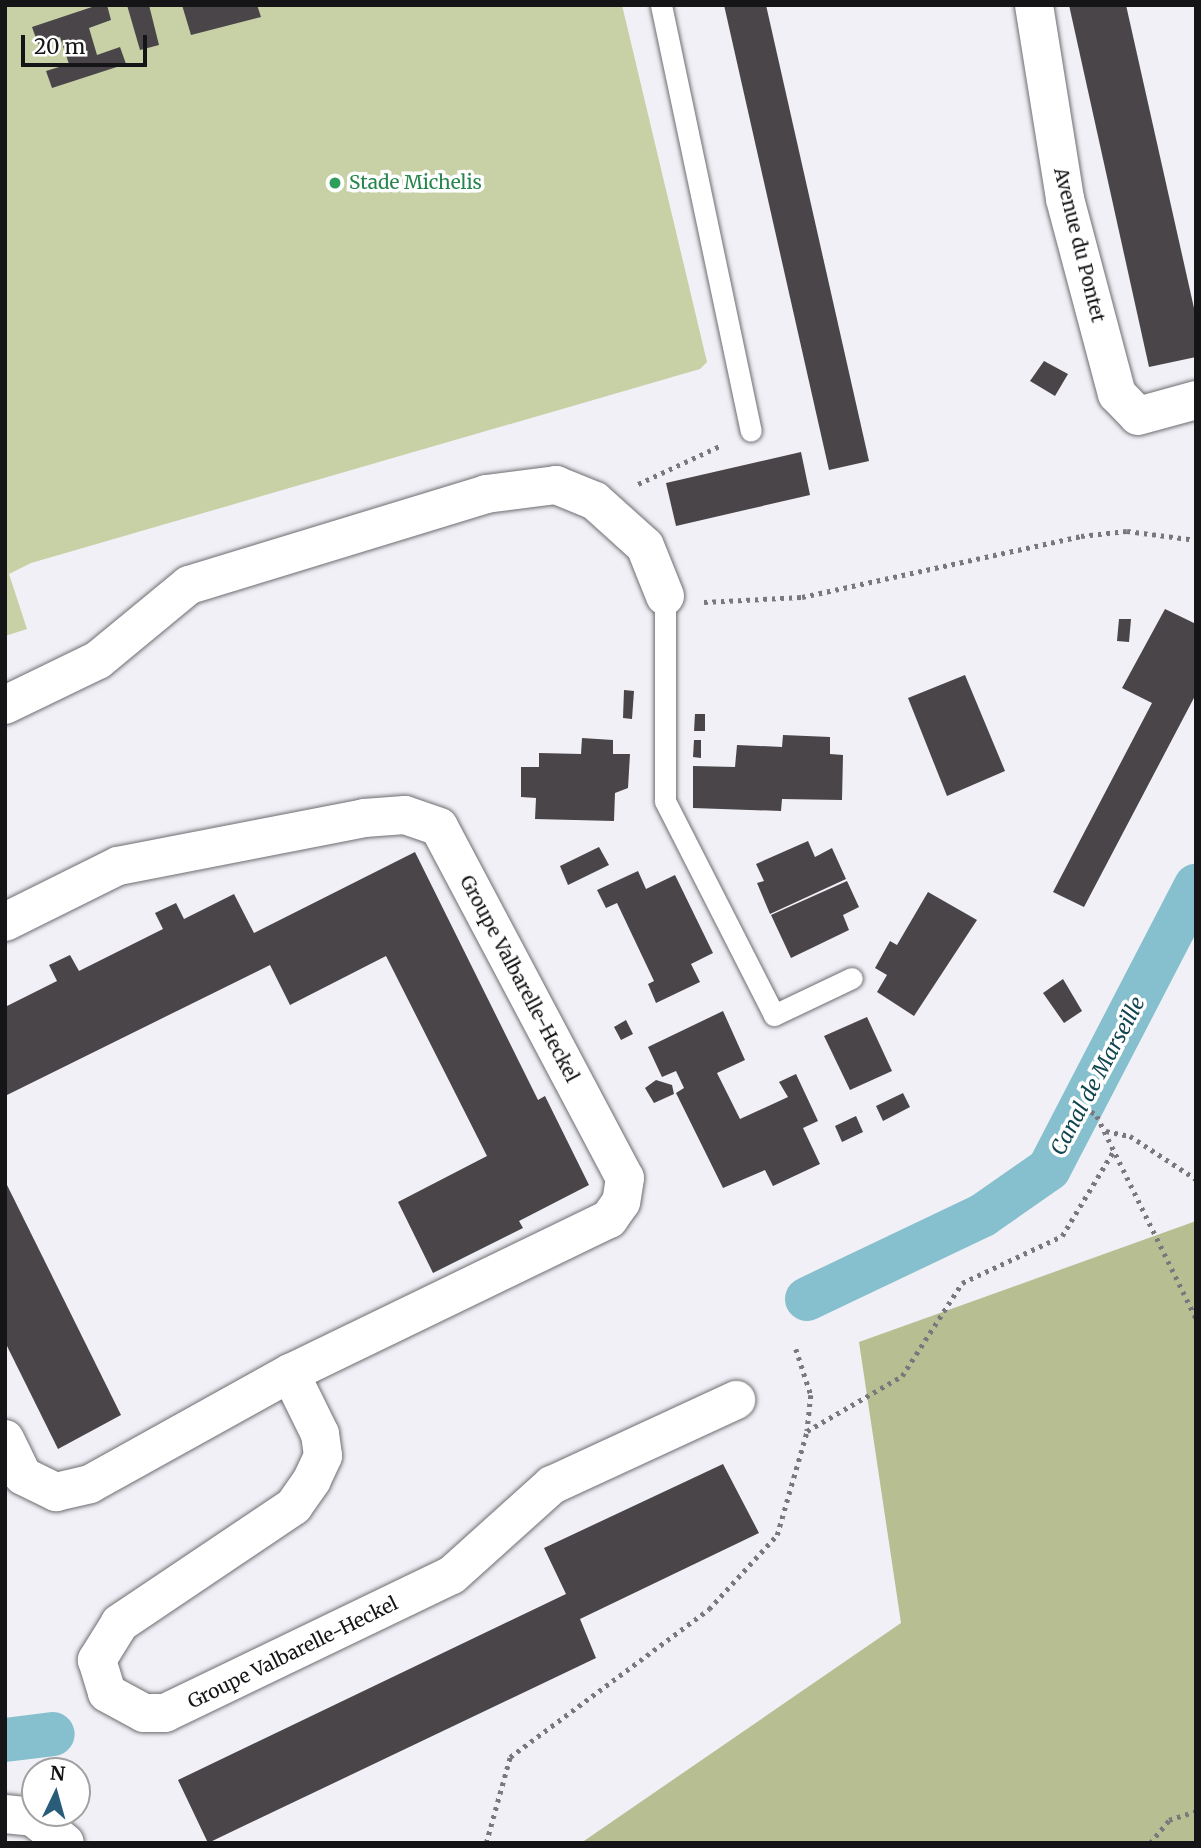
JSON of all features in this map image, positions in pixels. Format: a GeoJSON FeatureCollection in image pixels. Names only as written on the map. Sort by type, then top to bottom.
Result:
{"type":"FeatureCollection","features":[{"type":"Feature","properties":{"kind":"street","name":"Avenue du Pontet"},"geometry":{"type":"LineString","coordinates":[[1034,5],[1065,200],[1117,394],[1139,416],[1196,400]]}},
{"type":"Feature","properties":{"kind":"street"},"geometry":{"type":"LineString","coordinates":[[5,705],[98,660],[190,585],[226,569],[486,494],[556,485],[595,501],[645,546],[665,596]]}},
{"type":"Feature","properties":{"kind":"street","name":"Groupe Valbarelle-Heckel"},"geometry":{"type":"LineString","coordinates":[[5,922],[118,866],[363,818],[405,815],[439,827],[625,1178],[621,1202],[609,1219],[290,1373],[90,1484],[56,1492],[23,1476],[5,1439]]}},
{"type":"Feature","properties":{"kind":"street","name":"Groupe Valbarelle-Heckel"},"geometry":{"type":"LineString","coordinates":[[290,1373],[320,1434],[323,1456],[312,1480],[293,1506],[120,1623],[97,1660],[107,1693],[122,1704],[144,1713],[184,1707],[415,1593],[485,1550],[527,1501],[552,1485],[736,1400]]}},
{"type":"Feature","properties":{"kind":"street"},"geometry":{"type":"LineString","coordinates":[[5,1814],[33,1816],[65,1843]]}},
{"type":"Feature","properties":{"kind":"lane"},"geometry":{"type":"LineString","coordinates":[[661,5],[751,431]]}},
{"type":"Feature","properties":{"kind":"lane"},"geometry":{"type":"LineString","coordinates":[[665,596],[665,801],[774,1015],[852,978]]}},
{"type":"Feature","properties":{"kind":"path"},"geometry":{"type":"LineString","coordinates":[[595,501],[751,431]]}},
{"type":"Feature","properties":{"kind":"path"},"geometry":{"type":"LineString","coordinates":[[665,596],[725,605],[802,597],[1081,536],[1127,531],[1196,540]]}},
{"type":"Feature","properties":{"kind":"path"},"geometry":{"type":"LineString","coordinates":[[1077,1101],[1097,1116],[1196,1318]]}},
{"type":"Feature","properties":{"kind":"path"},"geometry":{"type":"LineString","coordinates":[[1105,1131],[1130,1136],[1196,1178]]}},
{"type":"Feature","properties":{"kind":"path"},"geometry":{"type":"LineString","coordinates":[[807,1431],[902,1376],[962,1283],[1062,1236],[1114,1150]]}},
{"type":"Feature","properties":{"kind":"path"},"geometry":{"type":"LineString","coordinates":[[486,1843],[510,1757],[709,1609],[778,1535],[807,1431],[811,1395],[796,1349]]}},
{"type":"Feature","properties":{"kind":"path"},"geometry":{"type":"LineString","coordinates":[[1150,1843],[1169,1820],[1196,1811]]}},
{"type":"Feature","properties":{"kind":"green space","name":"Stade Michelis"},"geometry":{"type":"Polygon","coordinates":[[[5,5],[622,5],[707,362],[700,369],[31,563],[9,574],[27,629],[5,636],[5,5]]]}},
{"type":"Feature","properties":{"kind":"green space"},"geometry":{"type":"Polygon","coordinates":[[[1196,1221],[1196,1843],[581,1843],[901,1623],[859,1342],[1196,1221]]]}},
{"type":"Feature","properties":{"kind":"building"},"geometry":{"type":"Polygon","coordinates":[[[98,5],[107,5],[111,20],[89,28],[97,55],[120,47],[126,64],[52,88],[46,71],[69,64],[60,37],[38,44],[32,27],[98,5]]]}},
{"type":"Feature","properties":{"kind":"building"},"geometry":{"type":"Polygon","coordinates":[[[127,5],[149,5],[159,45],[140,50],[127,5]]]}},
{"type":"Feature","properties":{"kind":"building"},"geometry":{"type":"Polygon","coordinates":[[[182,5],[257,5],[261,17],[191,35],[182,5]]]}},
{"type":"Feature","properties":{"kind":"building"},"geometry":{"type":"Polygon","coordinates":[[[724,5],[766,5],[869,461],[829,470],[724,5]]]}},
{"type":"Feature","properties":{"kind":"building"},"geometry":{"type":"Polygon","coordinates":[[[1069,5],[1126,5],[1196,317],[1196,357],[1149,367],[1069,5]]]}},
{"type":"Feature","properties":{"kind":"building"},"geometry":{"type":"Polygon","coordinates":[[[1044,361],[1068,374],[1055,396],[1030,381],[1044,361]]]}},
{"type":"Feature","properties":{"kind":"building"},"geometry":{"type":"Polygon","coordinates":[[[801,452],[810,495],[676,526],[666,483],[801,452]]]}},
{"type":"Feature","properties":{"kind":"building"},"geometry":{"type":"Polygon","coordinates":[[[1165,609],[1196,624],[1196,694],[1084,907],[1053,892],[1152,703],[1122,688],[1165,609]]]}},
{"type":"Feature","properties":{"kind":"building"},"geometry":{"type":"Polygon","coordinates":[[[1119,619],[1131,619],[1129,642],[1117,641],[1119,619]]]}},
{"type":"Feature","properties":{"kind":"building"},"geometry":{"type":"Polygon","coordinates":[[[965,675],[1005,771],[947,796],[908,698],[965,675]]]}},
{"type":"Feature","properties":{"kind":"building"},"geometry":{"type":"Polygon","coordinates":[[[624,690],[634,691],[632,719],[623,718],[624,690]]]}},
{"type":"Feature","properties":{"kind":"building"},"geometry":{"type":"Polygon","coordinates":[[[695,714],[705,714],[705,731],[694,731],[695,714]]]}},
{"type":"Feature","properties":{"kind":"building"},"geometry":{"type":"Polygon","coordinates":[[[783,735],[830,737],[830,754],[843,755],[842,800],[782,799],[781,811],[693,808],[693,766],[735,767],[737,745],[782,747],[783,735]]]}},
{"type":"Feature","properties":{"kind":"building"},"geometry":{"type":"Polygon","coordinates":[[[582,738],[613,740],[613,754],[630,754],[628,788],[615,793],[614,821],[535,819],[536,798],[521,797],[521,767],[539,767],[539,753],[581,754],[582,738]]]}},
{"type":"Feature","properties":{"kind":"building"},"geometry":{"type":"Polygon","coordinates":[[[694,740],[701,740],[701,758],[693,757],[694,740]]]}},
{"type":"Feature","properties":{"kind":"building"},"geometry":{"type":"Polygon","coordinates":[[[808,841],[815,857],[832,848],[846,879],[770,914],[757,883],[764,881],[756,864],[808,841]]]}},
{"type":"Feature","properties":{"kind":"building"},"geometry":{"type":"Polygon","coordinates":[[[599,847],[609,865],[568,885],[560,866],[599,847]]]}},
{"type":"Feature","properties":{"kind":"building"},"geometry":{"type":"Polygon","coordinates":[[[415,852],[538,1100],[545,1096],[589,1185],[519,1221],[523,1228],[433,1273],[398,1202],[487,1156],[386,956],[290,1005],[270,965],[5,1096],[5,1007],[57,981],[49,965],[70,955],[79,971],[163,929],[155,913],[176,903],[184,919],[234,894],[254,933],[415,852]]]}},
{"type":"Feature","properties":{"kind":"building"},"geometry":{"type":"Polygon","coordinates":[[[638,871],[646,889],[675,875],[713,953],[691,964],[700,982],[656,1003],[648,984],[654,981],[617,903],[606,908],[597,890],[638,871]]]}},
{"type":"Feature","properties":{"kind":"building"},"geometry":{"type":"Polygon","coordinates":[[[847,881],[859,907],[843,915],[849,930],[791,958],[771,915],[847,881]]]}},
{"type":"Feature","properties":{"kind":"building"},"geometry":{"type":"Polygon","coordinates":[[[928,892],[977,920],[914,1016],[877,992],[887,975],[875,968],[890,941],[897,945],[928,892]]]}},
{"type":"Feature","properties":{"kind":"building"},"geometry":{"type":"Polygon","coordinates":[[[1063,979],[1082,1011],[1064,1023],[1043,993],[1063,979]]]}},
{"type":"Feature","properties":{"kind":"building"},"geometry":{"type":"Polygon","coordinates":[[[723,1011],[745,1060],[717,1073],[740,1119],[788,1097],[779,1082],[796,1074],[818,1121],[803,1128],[820,1164],[773,1186],[765,1170],[723,1188],[676,1093],[684,1088],[676,1071],[662,1077],[648,1047],[723,1011]]]}},
{"type":"Feature","properties":{"kind":"building"},"geometry":{"type":"Polygon","coordinates":[[[867,1017],[892,1071],[850,1090],[824,1036],[867,1017]]]}},
{"type":"Feature","properties":{"kind":"building"},"geometry":{"type":"Polygon","coordinates":[[[626,1020],[633,1034],[621,1040],[614,1027],[626,1020]]]}},
{"type":"Feature","properties":{"kind":"building"},"geometry":{"type":"Polygon","coordinates":[[[656,1080],[672,1085],[674,1094],[654,1103],[645,1088],[656,1080]]]}},
{"type":"Feature","properties":{"kind":"building"},"geometry":{"type":"Polygon","coordinates":[[[903,1093],[910,1107],[883,1121],[876,1106],[903,1093]]]}},
{"type":"Feature","properties":{"kind":"building"},"geometry":{"type":"Polygon","coordinates":[[[856,1116],[863,1132],[842,1142],[835,1126],[856,1116]]]}},
{"type":"Feature","properties":{"kind":"building"},"geometry":{"type":"Polygon","coordinates":[[[5,1181],[121,1415],[58,1449],[5,1342],[5,1181]]]}},
{"type":"Feature","properties":{"kind":"building"},"geometry":{"type":"Polygon","coordinates":[[[723,1464],[759,1533],[580,1619],[596,1658],[208,1843],[178,1780],[566,1594],[544,1548],[723,1464]]]}},
{"type":"Feature","properties":{"kind":"waterway","name":"Canal de Marseille"},"geometry":{"type":"LineString","coordinates":[[807,1299],[983,1215],[1049,1169],[1196,886]]}},
{"type":"Feature","properties":{"kind":"waterway","name":"Canal de Marseille"},"geometry":{"type":"LineString","coordinates":[[5,1740],[53,1734]]}},
{"type":"Feature","properties":{"kind":"place","name":"Stade Michelis"},"geometry":{"type":"Point","coordinates":[335,183]}}]}
